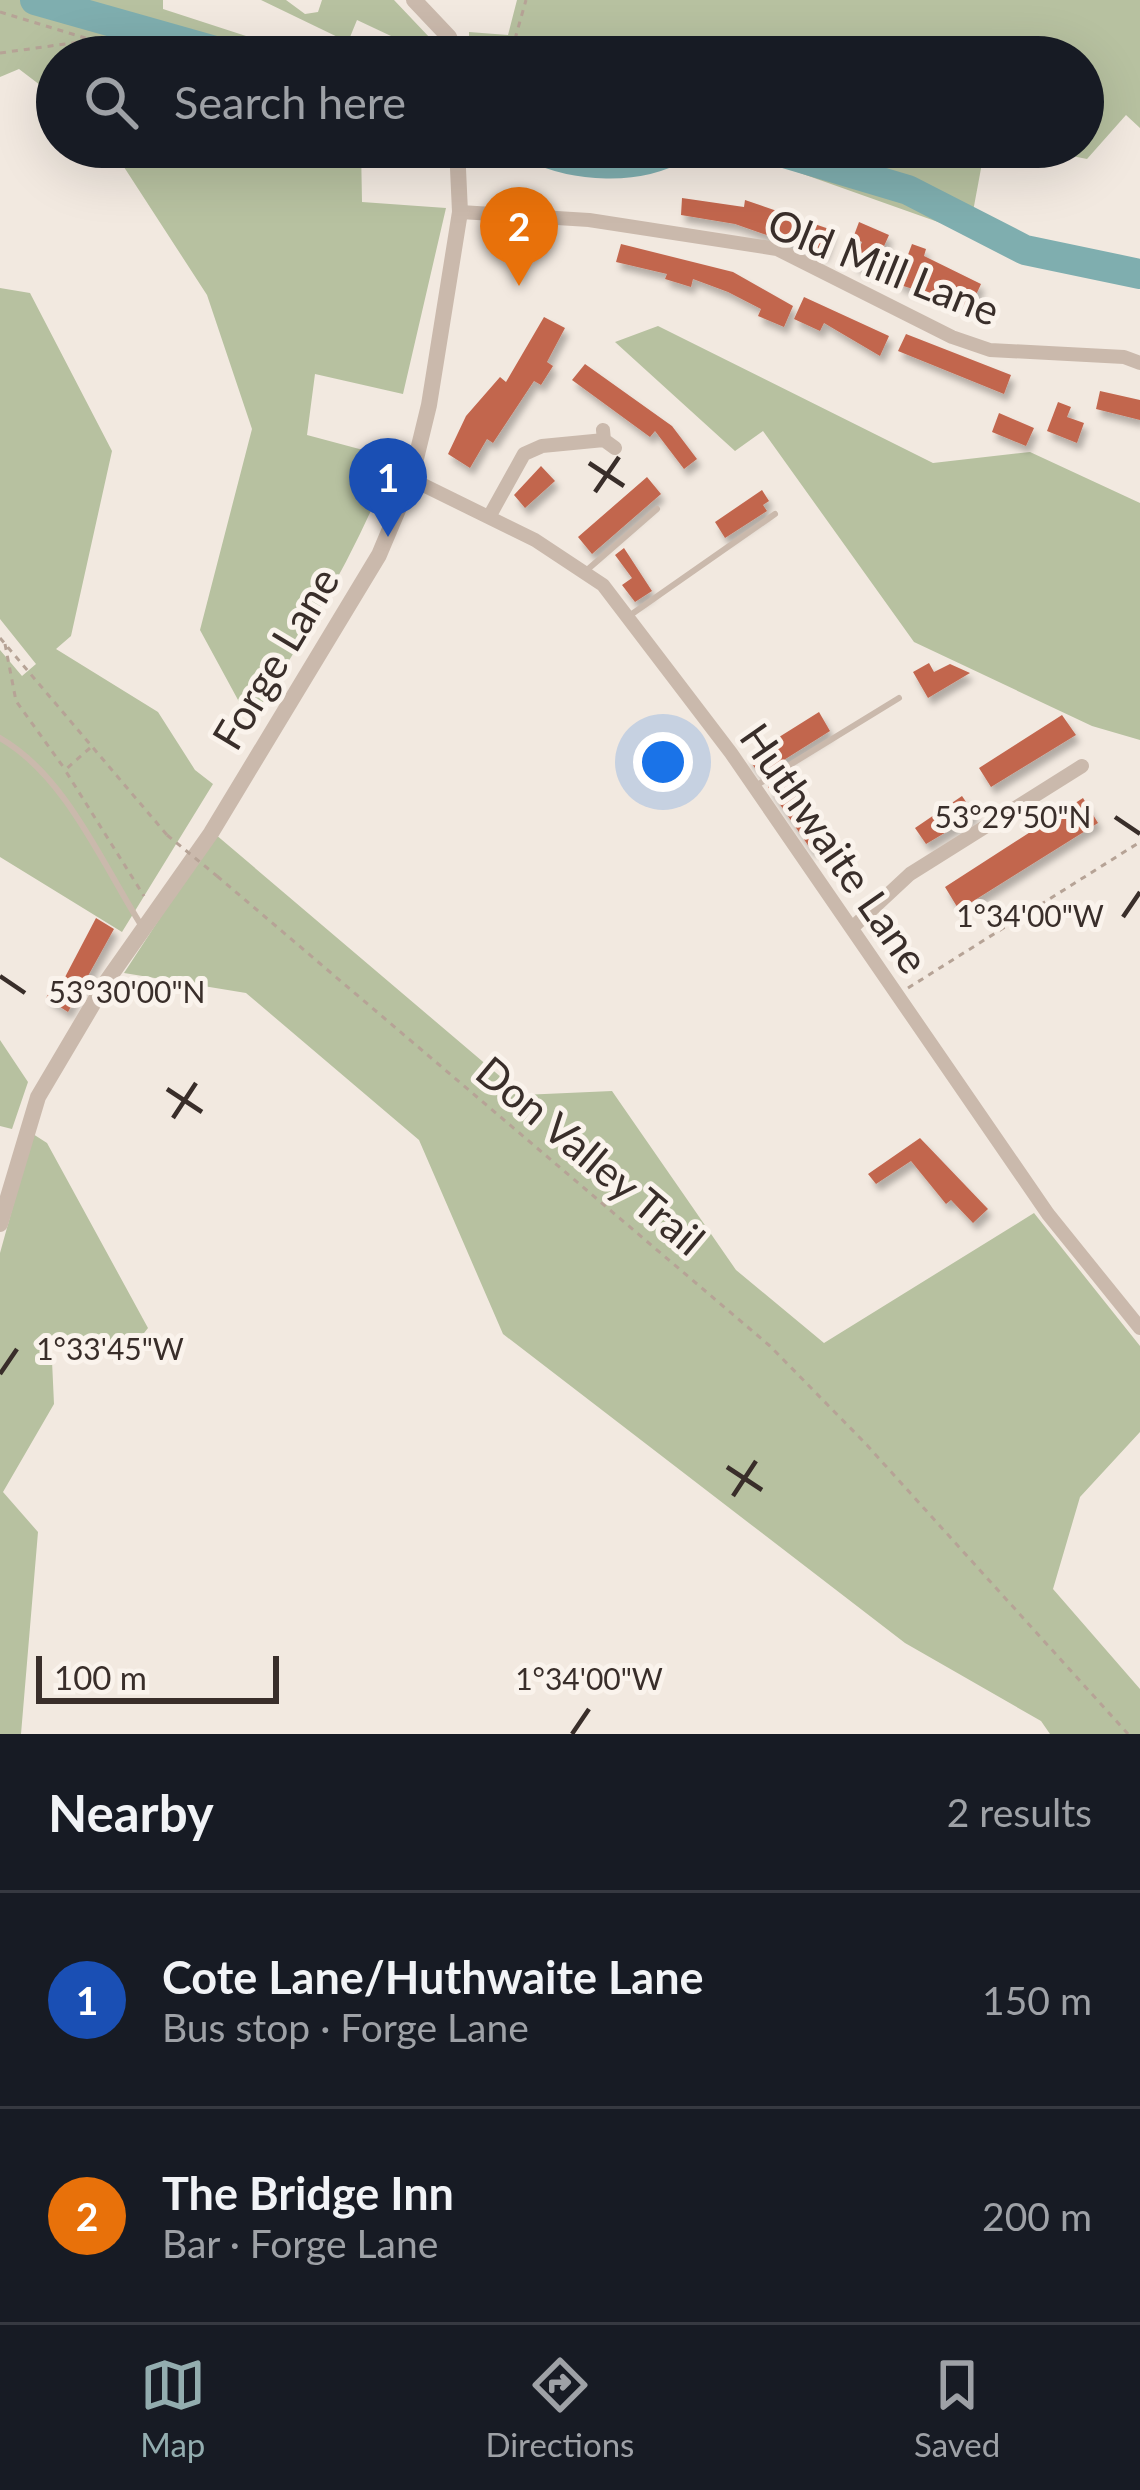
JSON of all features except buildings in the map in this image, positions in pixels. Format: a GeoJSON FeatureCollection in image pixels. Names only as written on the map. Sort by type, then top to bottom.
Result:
{"type":"FeatureCollection","features":[{"type":"Feature","properties":{"kind":"street"},"geometry":{"type":"LineString","coordinates":[[414,0],[448,36]]}},
{"type":"Feature","properties":{"kind":"street","name":"Forge Lane"},"geometry":{"type":"LineString","coordinates":[[0,1224],[38,1097],[148,920],[201,848],[379,555],[411,479],[460,212],[459,168]]}},
{"type":"Feature","properties":{"kind":"street","name":"Old Mill Lane"},"geometry":{"type":"LineString","coordinates":[[460,212],[589,220],[777,249],[952,338],[990,350],[1124,357],[1140,363]]}},
{"type":"Feature","properties":{"kind":"street"},"geometry":{"type":"LineString","coordinates":[[489,517],[524,454],[542,446],[607,439]]}},
{"type":"Feature","properties":{"kind":"street","name":"Huthwaite Lane"},"geometry":{"type":"LineString","coordinates":[[411,479],[586,570],[629,616],[754,787],[1048,1214],[1140,1328]]}},
{"type":"Feature","properties":{"kind":"street"},"geometry":{"type":"LineString","coordinates":[[852,928],[910,874],[1082,766]]}},
{"type":"Feature","properties":{"kind":"lane"},"geometry":{"type":"LineString","coordinates":[[586,570],[656,509]]}},
{"type":"Feature","properties":{"kind":"lane"},"geometry":{"type":"LineString","coordinates":[[629,616],[775,514]]}},
{"type":"Feature","properties":{"kind":"lane"},"geometry":{"type":"LineString","coordinates":[[754,787],[899,698]]}},
{"type":"Feature","properties":{"kind":"lane"},"geometry":{"type":"LineString","coordinates":[[0,738],[19,748],[53,786],[148,920]]}},
{"type":"Feature","properties":{"kind":"path"},"geometry":{"type":"LineString","coordinates":[[516,36],[526,0]]}},
{"type":"Feature","properties":{"kind":"path"},"geometry":{"type":"LineString","coordinates":[[0,12],[81,36]]}},
{"type":"Feature","properties":{"kind":"path"},"geometry":{"type":"LineString","coordinates":[[0,53],[36,48]]}},
{"type":"Feature","properties":{"kind":"path","name":"Don Valley Trail"},"geometry":{"type":"LineString","coordinates":[[0,638],[167,835],[770,1346],[865,1443],[1128,1734]]}},
{"type":"Feature","properties":{"kind":"path"},"geometry":{"type":"LineString","coordinates":[[5,644],[16,701],[65,770],[148,920]]}},
{"type":"Feature","properties":{"kind":"path"},"geometry":{"type":"LineString","coordinates":[[65,770],[92,746]]}},
{"type":"Feature","properties":{"kind":"path"},"geometry":{"type":"LineString","coordinates":[[898,995],[1140,842]]}},
{"type":"Feature","properties":{"kind":"green space"},"geometry":{"type":"Polygon","coordinates":[[[0,0],[163,0],[163,9],[246,36],[36,36],[36,82],[19,69],[0,77],[0,0]]]}},
{"type":"Feature","properties":{"kind":"green space"},"geometry":{"type":"Polygon","coordinates":[[[261,0],[286,0],[305,14],[318,12],[322,0],[394,0],[428,36],[391,36],[357,20],[350,36],[336,36],[261,0]]]}},
{"type":"Feature","properties":{"kind":"green space"},"geometry":{"type":"Polygon","coordinates":[[[517,0],[1140,0],[1140,128],[1126,115],[1104,140],[1104,36],[469,36],[469,32],[508,35],[517,0]]]}},
{"type":"Feature","properties":{"kind":"green space"},"geometry":{"type":"Polygon","coordinates":[[[125,168],[361,168],[362,202],[446,208],[403,394],[315,374],[307,435],[393,458],[329,594],[250,722],[200,630],[252,429],[207,295],[125,168]]]}},
{"type":"Feature","properties":{"kind":"green space"},"geometry":{"type":"Polygon","coordinates":[[[786,168],[981,168],[969,233],[786,168]]]}},
{"type":"Feature","properties":{"kind":"green space"},"geometry":{"type":"Polygon","coordinates":[[[0,288],[30,293],[112,451],[71,636],[56,649],[158,712],[195,770],[213,784],[122,932],[0,857],[0,650],[22,676],[36,664],[0,619],[0,288]]]}},
{"type":"Feature","properties":{"kind":"green space"},"geometry":{"type":"Polygon","coordinates":[[[658,326],[933,463],[1030,452],[1140,503],[1140,740],[1092,726],[914,642],[763,431],[735,451],[615,342],[658,326]]]}},
{"type":"Feature","properties":{"kind":"green space"},"geometry":{"type":"Polygon","coordinates":[[[215,834],[522,1095],[612,1091],[736,1270],[824,1343],[1034,1213],[1140,1346],[1140,1432],[1080,1497],[1053,1589],[1140,1689],[1140,1734],[1050,1734],[1041,1721],[905,1643],[503,1334],[419,1140],[246,993],[124,973],[215,834]]]}},
{"type":"Feature","properties":{"kind":"green space"},"geometry":{"type":"Polygon","coordinates":[[[0,1040],[28,1082],[12,1129],[0,1126],[0,1040]]]}},
{"type":"Feature","properties":{"kind":"green space"},"geometry":{"type":"Polygon","coordinates":[[[33,1134],[47,1143],[148,1328],[121,1362],[51,1339],[54,1404],[3,1492],[38,1532],[21,1734],[0,1734],[0,1253],[33,1134]]]}},
{"type":"Feature","properties":{"kind":"waterway"},"geometry":{"type":"LineString","coordinates":[[35,0],[162,36]]}},
{"type":"Feature","properties":{"kind":"waterway"},"geometry":{"type":"LineString","coordinates":[[834,168],[908,190],[1025,250],[1140,274]]}},
{"type":"Feature","properties":{"kind":"place","name":"The Bridge Inn"},"geometry":{"type":"Point","coordinates":[519,286]}},
{"type":"Feature","properties":{"kind":"place","name":"Cote Lane/Huthwaite Lane"},"geometry":{"type":"Point","coordinates":[388,537]}}]}
